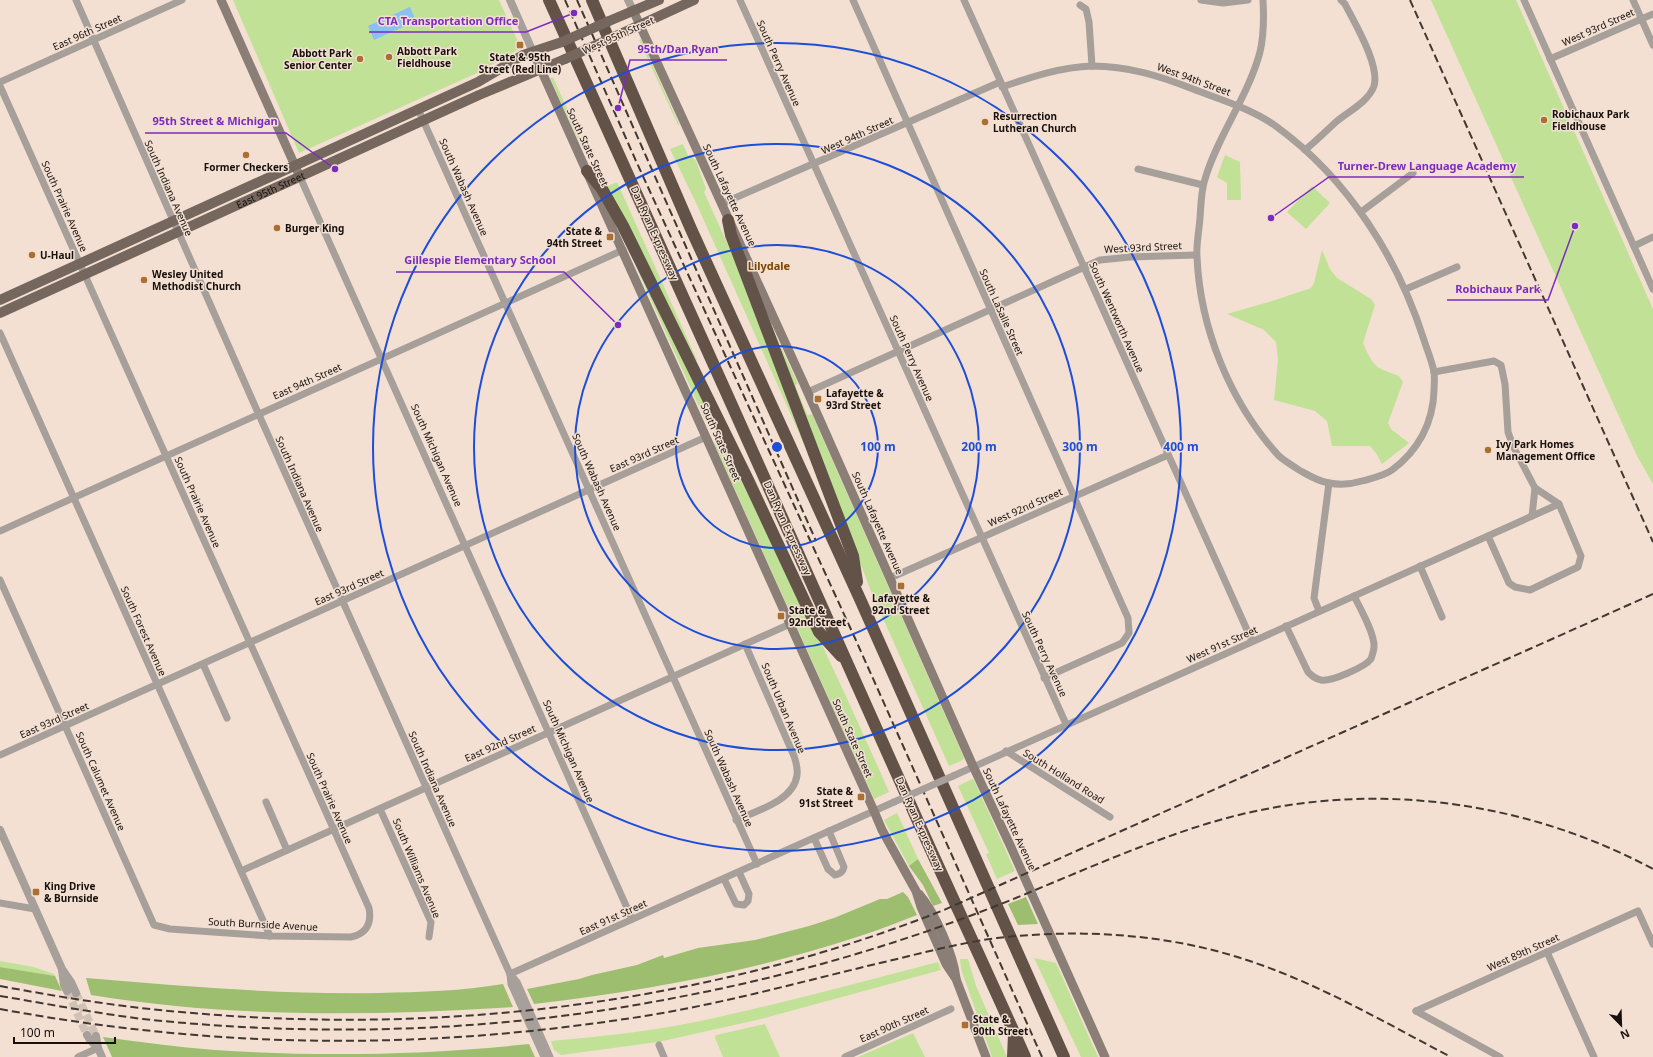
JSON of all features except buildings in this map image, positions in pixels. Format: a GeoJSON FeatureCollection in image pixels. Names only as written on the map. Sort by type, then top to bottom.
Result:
{"type":"FeatureCollection","features":[{"type":"Feature","properties":{"kind":"highway","name":"Dan Ryan Expressway"},"geometry":{"type":"LineString","coordinates":[[549,0],[656,234],[912,808],[1025,1057]]}},
{"type":"Feature","properties":{"kind":"highway"},"geometry":{"type":"LineString","coordinates":[[592,0],[691,229],[860,599],[1064,1057]]}},
{"type":"Feature","properties":{"kind":"highway"},"geometry":{"type":"LineString","coordinates":[[587,171],[602,189],[623,226],[748,480],[819,632],[850,667]]}},
{"type":"Feature","properties":{"kind":"highway"},"geometry":{"type":"LineString","coordinates":[[728,220],[731,235],[853,556],[860,599]]}},
{"type":"Feature","properties":{"kind":"highway"},"geometry":{"type":"LineString","coordinates":[[1013,1057],[1014,1031]]}},
{"type":"Feature","properties":{"kind":"main road","name":"South Michigan Avenue"},"geometry":{"type":"LineString","coordinates":[[221,0],[300,177]]}},
{"type":"Feature","properties":{"kind":"main road","name":"West 95th Street"},"geometry":{"type":"LineString","coordinates":[[533,52],[558,44],[633,10],[660,0]]}},
{"type":"Feature","properties":{"kind":"main road","name":"West 95th Street"},"geometry":{"type":"LineString","coordinates":[[541,69],[694,0]]}},
{"type":"Feature","properties":{"kind":"main road","name":"South Lafayette Avenue"},"geometry":{"type":"LineString","coordinates":[[633,10],[808,392],[973,766],[1105,1057]]}},
{"type":"Feature","properties":{"kind":"main road","name":"East 95th Street"},"geometry":{"type":"LineString","coordinates":[[0,300],[478,82],[523,55],[533,52]]}},
{"type":"Feature","properties":{"kind":"main road","name":"South State Street"},"geometry":{"type":"LineString","coordinates":[[533,52],[882,830],[916,891],[929,905],[954,963],[956,979],[986,1057]]}},
{"type":"Feature","properties":{"kind":"main road","name":"East 95th Street"},"geometry":{"type":"LineString","coordinates":[[0,313],[541,69]]}},
{"type":"Feature","properties":{"kind":"street","name":"South Indiana Avenue"},"geometry":{"type":"LineString","coordinates":[[76,0],[258,415],[510,974],[517,982],[550,1057]]}},
{"type":"Feature","properties":{"kind":"street","name":"East 96th Street"},"geometry":{"type":"LineString","coordinates":[[0,82],[182,0]]}},
{"type":"Feature","properties":{"kind":"street","name":"South State Street"},"geometry":{"type":"LineString","coordinates":[[510,0],[533,52]]}},
{"type":"Feature","properties":{"kind":"street","name":"South Lafayette Avenue"},"geometry":{"type":"LineString","coordinates":[[628,0],[633,10]]}},
{"type":"Feature","properties":{"kind":"street","name":"South Perry Avenue"},"geometry":{"type":"LineString","coordinates":[[740,0],[1066,724]]}},
{"type":"Feature","properties":{"kind":"street","name":"South LaSalle Street"},"geometry":{"type":"LineString","coordinates":[[853,0],[1128,618],[1129,633],[1117,647],[1044,678]]}},
{"type":"Feature","properties":{"kind":"street","name":"South Wentworth Avenue"},"geometry":{"type":"LineString","coordinates":[[964,0],[1252,641]]}},
{"type":"Feature","properties":{"kind":"street"},"geometry":{"type":"LineString","coordinates":[[1201,0],[1223,2],[1248,0]]}},
{"type":"Feature","properties":{"kind":"street"},"geometry":{"type":"LineString","coordinates":[[1263,0],[1263,28],[1259,54],[1238,106],[1223,133],[1203,185],[1196,255],[1203,308],[1215,348],[1228,381],[1253,423],[1280,457],[1303,472],[1329,483],[1355,483],[1375,478],[1391,471],[1415,449],[1430,418],[1433,404],[1434,372],[1494,361],[1501,365],[1506,384],[1508,432],[1513,446],[1535,488],[1559,504],[1580,554],[1578,567],[1530,590],[1515,587],[1509,583],[1488,536]]}},
{"type":"Feature","properties":{"kind":"street"},"geometry":{"type":"LineString","coordinates":[[1305,150],[1337,121],[1365,99],[1374,87],[1375,73],[1365,43],[1345,4],[1341,0]]}},
{"type":"Feature","properties":{"kind":"street"},"geometry":{"type":"LineString","coordinates":[[1524,0],[1653,290]]}},
{"type":"Feature","properties":{"kind":"street"},"geometry":{"type":"LineString","coordinates":[[1633,0],[1653,45]]}},
{"type":"Feature","properties":{"kind":"street"},"geometry":{"type":"LineString","coordinates":[[1080,5],[1086,9],[1089,22],[1092,66]]}},
{"type":"Feature","properties":{"kind":"street","name":"West 93rd Street"},"geometry":{"type":"LineString","coordinates":[[1550,59],[1653,14]]}},
{"type":"Feature","properties":{"kind":"street","name":"West 94th Street"},"geometry":{"type":"LineString","coordinates":[[721,204],[908,123],[1001,85],[1070,68],[1092,66],[1125,68],[1160,76],[1238,106],[1275,126],[1305,150],[1336,181],[1361,212],[1406,289],[1434,372]]}},
{"type":"Feature","properties":{"kind":"street","name":"South Prairie Avenue"},"geometry":{"type":"LineString","coordinates":[[0,86],[369,908],[370,921],[367,927]]}},
{"type":"Feature","properties":{"kind":"street","name":"South Wabash Avenue"},"geometry":{"type":"LineString","coordinates":[[418,109],[590,490],[756,864]]}},
{"type":"Feature","properties":{"kind":"street"},"geometry":{"type":"LineString","coordinates":[[1138,169],[1203,185]]}},
{"type":"Feature","properties":{"kind":"street"},"geometry":{"type":"LineString","coordinates":[[1361,212],[1413,173]]}},
{"type":"Feature","properties":{"kind":"street","name":"South Michigan Avenue"},"geometry":{"type":"LineString","coordinates":[[300,177],[632,919]]}},
{"type":"Feature","properties":{"kind":"street"},"geometry":{"type":"LineString","coordinates":[[1634,246],[1653,238]]}},
{"type":"Feature","properties":{"kind":"street","name":"East 94th Street"},"geometry":{"type":"LineString","coordinates":[[0,531],[623,250]]}},
{"type":"Feature","properties":{"kind":"street","name":"West 93rd Street"},"geometry":{"type":"LineString","coordinates":[[808,392],[1100,260],[1130,257],[1196,255]]}},
{"type":"Feature","properties":{"kind":"street"},"geometry":{"type":"LineString","coordinates":[[1406,289],[1457,267]]}},
{"type":"Feature","properties":{"kind":"street","name":"South Forest Avenue"},"geometry":{"type":"LineString","coordinates":[[0,333],[270,936]]}},
{"type":"Feature","properties":{"kind":"street","name":"East 93rd Street"},"geometry":{"type":"LineString","coordinates":[[0,755],[706,437]]}},
{"type":"Feature","properties":{"kind":"street","name":"West 92nd Street"},"geometry":{"type":"LineString","coordinates":[[890,578],[1168,455]]}},
{"type":"Feature","properties":{"kind":"street"},"geometry":{"type":"LineString","coordinates":[[1319,611],[1314,598],[1329,483]]}},
{"type":"Feature","properties":{"kind":"street"},"geometry":{"type":"LineString","coordinates":[[1532,516],[1535,488]]}},
{"type":"Feature","properties":{"kind":"street","name":"West 91st Street"},"geometry":{"type":"LineString","coordinates":[[894,802],[1559,504]]}},
{"type":"Feature","properties":{"kind":"street"},"geometry":{"type":"LineString","coordinates":[[1420,566],[1442,617]]}},
{"type":"Feature","properties":{"kind":"street","name":"South Calumet Avenue"},"geometry":{"type":"LineString","coordinates":[[0,580],[154,925]]}},
{"type":"Feature","properties":{"kind":"street"},"geometry":{"type":"LineString","coordinates":[[1286,626],[1308,672],[1313,677],[1322,680],[1330,680],[1363,665],[1371,658],[1374,646],[1373,638],[1354,596]]}},
{"type":"Feature","properties":{"kind":"street","name":"East 92nd Street"},"geometry":{"type":"LineString","coordinates":[[241,871],[790,624]]}},
{"type":"Feature","properties":{"kind":"street","name":"South Urban Avenue"},"geometry":{"type":"LineString","coordinates":[[736,820],[785,796],[795,783],[797,775],[794,756],[745,644]]}},
{"type":"Feature","properties":{"kind":"street"},"geometry":{"type":"LineString","coordinates":[[203,664],[227,718]]}},
{"type":"Feature","properties":{"kind":"street","name":"South Holland Road"},"geometry":{"type":"LineString","coordinates":[[1006,751],[1110,817]]}},
{"type":"Feature","properties":{"kind":"street"},"geometry":{"type":"LineString","coordinates":[[266,802],[287,850]]}},
{"type":"Feature","properties":{"kind":"street","name":"East 91st Street"},"geometry":{"type":"LineString","coordinates":[[510,974],[894,802]]}},
{"type":"Feature","properties":{"kind":"street","name":"South Williams Avenue"},"geometry":{"type":"LineString","coordinates":[[380,808],[431,922],[429,937]]}},
{"type":"Feature","properties":{"kind":"street"},"geometry":{"type":"LineString","coordinates":[[0,830],[62,969],[76,992]]}},
{"type":"Feature","properties":{"kind":"street"},"geometry":{"type":"LineString","coordinates":[[814,838],[828,869],[835,875],[839,874],[843,871],[844,867],[829,831]]}},
{"type":"Feature","properties":{"kind":"street"},"geometry":{"type":"LineString","coordinates":[[724,879],[736,904],[744,904],[748,901],[749,894],[739,872]]}},
{"type":"Feature","properties":{"kind":"street"},"geometry":{"type":"LineString","coordinates":[[0,903],[35,909]]}},
{"type":"Feature","properties":{"kind":"street","name":"West 89th Street"},"geometry":{"type":"LineString","coordinates":[[1500,1057],[1416,1011],[1638,911],[1653,944]]}},
{"type":"Feature","properties":{"kind":"street","name":"South Burnside Avenue"},"geometry":{"type":"LineString","coordinates":[[154,925],[170,929],[270,936],[351,937],[359,935],[367,927]]}},
{"type":"Feature","properties":{"kind":"street"},"geometry":{"type":"LineString","coordinates":[[1547,952],[1594,1057]]}},
{"type":"Feature","properties":{"kind":"street"},"geometry":{"type":"LineString","coordinates":[[62,969],[64,985],[67,992]]}},
{"type":"Feature","properties":{"kind":"street","name":"South Indiana Avenue"},"geometry":{"type":"LineString","coordinates":[[510,974],[511,984],[544,1057]]}},
{"type":"Feature","properties":{"kind":"street","name":"East 90th Street"},"geometry":{"type":"LineString","coordinates":[[845,1057],[951,1009]]}},
{"type":"Feature","properties":{"kind":"street"},"geometry":{"type":"LineString","coordinates":[[87,1035],[98,1048]]}},
{"type":"Feature","properties":{"kind":"street"},"geometry":{"type":"LineString","coordinates":[[96,1036],[98,1048],[102,1057]]}},
{"type":"Feature","properties":{"kind":"street"},"geometry":{"type":"LineString","coordinates":[[659,1045],[664,1057]]}},
{"type":"Feature","properties":{"kind":"street"},"geometry":{"type":"LineString","coordinates":[[78,1057],[98,1048]]}},
{"type":"Feature","properties":{"kind":"green space"},"geometry":{"type":"Polygon","coordinates":[[[233,0],[499,0],[521,48],[477,73],[299,153],[233,0]]]}},
{"type":"Feature","properties":{"kind":"green space"},"geometry":{"type":"Polygon","coordinates":[[[1431,0],[1516,0],[1653,309],[1653,484],[1636,454],[1431,0]]]}},
{"type":"Feature","properties":{"kind":"green space"},"geometry":{"type":"Polygon","coordinates":[[[641,39],[679,124],[679,125],[639,40],[641,39]]]}},
{"type":"Feature","properties":{"kind":"green space"},"geometry":{"type":"Polygon","coordinates":[[[553,77],[589,159],[573,130],[550,78],[553,77]]]}},
{"type":"Feature","properties":{"kind":"green space"},"geometry":{"type":"Polygon","coordinates":[[[683,144],[688,156],[690,155],[696,161],[706,189],[704,192],[745,283],[808,453],[697,205],[670,149],[683,144]]]}},
{"type":"Feature","properties":{"kind":"green space"},"geometry":{"type":"Polygon","coordinates":[[[1225,155],[1240,162],[1241,200],[1227,200],[1227,183],[1217,177],[1225,155]]]}},
{"type":"Feature","properties":{"kind":"green space"},"geometry":{"type":"Polygon","coordinates":[[[617,182],[697,360],[694,362],[606,187],[617,182]]]}},
{"type":"Feature","properties":{"kind":"green space"},"geometry":{"type":"Polygon","coordinates":[[[1312,186],[1330,203],[1306,229],[1287,212],[1312,186]]]}},
{"type":"Feature","properties":{"kind":"green space"},"geometry":{"type":"Polygon","coordinates":[[[1322,250],[1330,269],[1337,278],[1371,299],[1375,305],[1363,343],[1376,366],[1399,376],[1403,382],[1388,423],[1391,429],[1409,443],[1382,464],[1370,446],[1332,446],[1327,421],[1315,411],[1274,400],[1278,360],[1276,342],[1264,330],[1227,314],[1311,288],[1314,283],[1322,250]]]}},
{"type":"Feature","properties":{"kind":"green space"},"geometry":{"type":"Polygon","coordinates":[[[640,270],[799,595],[860,726],[889,792],[874,799],[714,443],[716,443],[721,454],[724,453],[712,424],[708,425],[705,420],[638,271],[640,270]]]}},
{"type":"Feature","properties":{"kind":"green space"},"geometry":{"type":"Polygon","coordinates":[[[759,296],[798,384],[795,385],[807,414],[812,414],[964,758],[963,760],[949,766],[872,594],[759,296]]]}},
{"type":"Feature","properties":{"kind":"green space"},"geometry":{"type":"Polygon","coordinates":[[[972,779],[974,780],[1015,871],[997,879],[986,854],[989,853],[958,786],[972,779]]]}},
{"type":"Feature","properties":{"kind":"green space"},"geometry":{"type":"Polygon","coordinates":[[[897,813],[918,859],[909,866],[884,820],[897,813]]]}},
{"type":"Feature","properties":{"kind":"green space"},"geometry":{"type":"Polygon","coordinates":[[[918,859],[942,903],[933,906],[923,885],[909,866],[918,859]]]}},
{"type":"Feature","properties":{"kind":"green space"},"geometry":{"type":"Polygon","coordinates":[[[903,892],[908,897],[917,915],[860,936],[780,960],[658,986],[534,1004],[527,989],[579,979],[637,965],[663,955],[664,958],[698,948],[755,940],[834,918],[880,899],[887,899],[903,892]]]}},
{"type":"Feature","properties":{"kind":"green space"},"geometry":{"type":"Polygon","coordinates":[[[1026,897],[1038,924],[1018,925],[1008,904],[1026,897]]]}},
{"type":"Feature","properties":{"kind":"green space"},"geometry":{"type":"Polygon","coordinates":[[[1034,958],[1056,963],[1098,1057],[1081,1057],[1034,958]]]}},
{"type":"Feature","properties":{"kind":"green space"},"geometry":{"type":"Polygon","coordinates":[[[960,959],[968,959],[976,986],[1007,1057],[992,1057],[961,969],[960,959]]]}},
{"type":"Feature","properties":{"kind":"green space"},"geometry":{"type":"Polygon","coordinates":[[[0,961],[34,967],[54,974],[55,976],[0,967],[0,961]]]}},
{"type":"Feature","properties":{"kind":"green space"},"geometry":{"type":"Polygon","coordinates":[[[938,962],[941,970],[761,1019],[658,1042],[561,1055],[554,1050],[551,1041],[632,1033],[680,1025],[777,1003],[938,962]]]}},
{"type":"Feature","properties":{"kind":"green space"},"geometry":{"type":"Polygon","coordinates":[[[0,967],[55,976],[62,991],[0,979],[0,967]]]}},
{"type":"Feature","properties":{"kind":"green space"},"geometry":{"type":"Polygon","coordinates":[[[86,978],[306,993],[395,993],[441,991],[503,984],[513,1007],[354,1013],[302,1013],[196,1008],[91,995],[86,978]]]}},
{"type":"Feature","properties":{"kind":"green space"},"geometry":{"type":"Polygon","coordinates":[[[765,1024],[780,1057],[723,1057],[715,1038],[716,1035],[765,1024]]]}},
{"type":"Feature","properties":{"kind":"green space"},"geometry":{"type":"Polygon","coordinates":[[[913,1033],[925,1057],[858,1057],[913,1033]]]}},
{"type":"Feature","properties":{"kind":"green space"},"geometry":{"type":"Polygon","coordinates":[[[103,1037],[201,1049],[293,1054],[411,1053],[529,1044],[535,1057],[112,1057],[103,1037]]]}},
{"type":"Feature","properties":{"kind":"water"},"geometry":{"type":"Polygon","coordinates":[[[410,7],[416,21],[374,40],[368,26],[410,7]]]}},
{"type":"Feature","properties":{"kind":"tunnel"},"geometry":{"type":"LineString","coordinates":[[67,991],[87,1035]]}},
{"type":"Feature","properties":{"kind":"tunnel"},"geometry":{"type":"LineString","coordinates":[[76,993],[96,1036]]}},
{"type":"Feature","properties":{"kind":"railway"},"geometry":{"type":"LineString","coordinates":[[565,0],[636,161],[854,636],[1042,1057]]}},
{"type":"Feature","properties":{"kind":"railway"},"geometry":{"type":"LineString","coordinates":[[577,0],[816,541]]}},
{"type":"Feature","properties":{"kind":"railway"},"geometry":{"type":"LineString","coordinates":[[1410,0],[1653,542]]}},
{"type":"Feature","properties":{"kind":"railway"},"geometry":{"type":"LineString","coordinates":[[0,986],[90,1001],[181,1012],[278,1018],[375,1020],[472,1015],[569,1006],[665,990],[760,969],[853,943],[944,910],[1653,594]]}},
{"type":"Feature","properties":{"kind":"railway"},"geometry":{"type":"LineString","coordinates":[[0,996],[143,1019],[210,1025],[345,1030],[479,1024],[546,1018],[613,1009],[754,981],[829,962],[975,914],[1119,855],[1206,824],[1262,810],[1319,801],[1377,799],[1434,802],[1491,811],[1547,825],[1601,844],[1653,869]]}},
{"type":"Feature","properties":{"kind":"railway"},"geometry":{"type":"LineString","coordinates":[[0,1009],[79,1022],[157,1032],[234,1038],[312,1041],[389,1040],[467,1036],[546,1029],[657,1014],[753,994],[938,949],[982,940],[1027,935],[1087,934],[1117,935],[1176,942],[1205,948],[1263,965],[1345,1001],[1451,1057]]}},
{"type":"Feature","properties":{"kind":"place","name":"CTA Transportation Office"},"geometry":{"type":"Point","coordinates":[574,13]}},
{"type":"Feature","properties":{"kind":"place","name":"State & 95th Street (Red Line)"},"geometry":{"type":"Point","coordinates":[520,45]}},
{"type":"Feature","properties":{"kind":"place","name":"Abbott Park Fieldhouse"},"geometry":{"type":"Point","coordinates":[389,57]}},
{"type":"Feature","properties":{"kind":"place","name":"Abbott Park Senior Center"},"geometry":{"type":"Point","coordinates":[360,59]}},
{"type":"Feature","properties":{"kind":"place","name":"95th/Dan Ryan"},"geometry":{"type":"Point","coordinates":[618,108]}},
{"type":"Feature","properties":{"kind":"place","name":"Robichaux Park Fieldhouse"},"geometry":{"type":"Point","coordinates":[1544,120]}},
{"type":"Feature","properties":{"kind":"place","name":"Resurrection Lutheran Church"},"geometry":{"type":"Point","coordinates":[985,122]}},
{"type":"Feature","properties":{"kind":"place","name":"Former Checkers"},"geometry":{"type":"Point","coordinates":[246,155]}},
{"type":"Feature","properties":{"kind":"place","name":"95th Street & Michigan"},"geometry":{"type":"Point","coordinates":[335,169]}},
{"type":"Feature","properties":{"kind":"place","name":"Turner-Drew Language Academy"},"geometry":{"type":"Point","coordinates":[1271,218]}},
{"type":"Feature","properties":{"kind":"place","name":"Robichaux Park"},"geometry":{"type":"Point","coordinates":[1575,226]}},
{"type":"Feature","properties":{"kind":"place","name":"Burger King"},"geometry":{"type":"Point","coordinates":[277,228]}},
{"type":"Feature","properties":{"kind":"place","name":"State & 94th Street"},"geometry":{"type":"Point","coordinates":[610,237]}},
{"type":"Feature","properties":{"kind":"place","name":"U-Haul"},"geometry":{"type":"Point","coordinates":[32,255]}},
{"type":"Feature","properties":{"kind":"place","name":"Wesley United Methodist Church"},"geometry":{"type":"Point","coordinates":[144,280]}},
{"type":"Feature","properties":{"kind":"place","name":"Gillespie Elementary School"},"geometry":{"type":"Point","coordinates":[618,325]}},
{"type":"Feature","properties":{"kind":"place","name":"Lafayette & 93rd Street"},"geometry":{"type":"Point","coordinates":[818,399]}},
{"type":"Feature","properties":{"kind":"place","name":"Ivy Park Homes Management Office"},"geometry":{"type":"Point","coordinates":[1488,450]}},
{"type":"Feature","properties":{"kind":"place","name":"Lafayette & 92nd Street"},"geometry":{"type":"Point","coordinates":[901,586]}},
{"type":"Feature","properties":{"kind":"place","name":"State & 92nd Street"},"geometry":{"type":"Point","coordinates":[781,616]}},
{"type":"Feature","properties":{"kind":"place","name":"State & 91st Street"},"geometry":{"type":"Point","coordinates":[861,797]}},
{"type":"Feature","properties":{"kind":"place","name":"King Drive & Burnside"},"geometry":{"type":"Point","coordinates":[36,892]}},
{"type":"Feature","properties":{"kind":"place","name":"State & 90th Street"},"geometry":{"type":"Point","coordinates":[965,1025]}},
{"type":"Feature","properties":{"kind":"district","name":"Lilydale"},"geometry":{"type":"Point","coordinates":[769,265]}}]}
